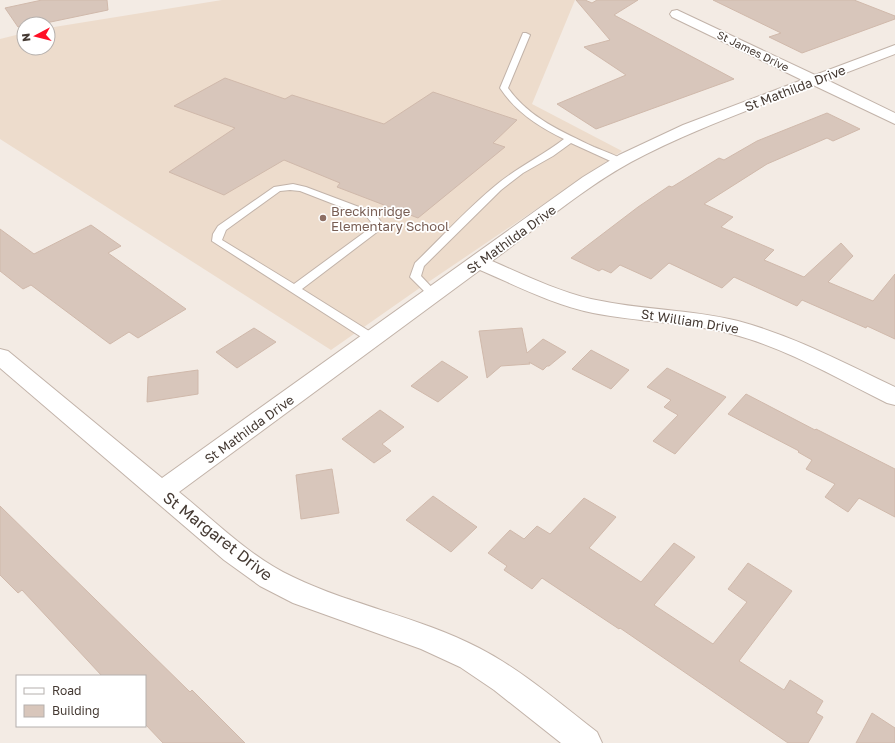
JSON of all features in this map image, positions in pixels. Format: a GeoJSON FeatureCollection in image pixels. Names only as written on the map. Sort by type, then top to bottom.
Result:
{"type":"FeatureCollection","features":[{"type":"Feature","properties":{"kind":"street","name":"St James Drive"},"geometry":{"type":"LineString","coordinates":[[677,14],[895,119]]}},
{"type":"Feature","properties":{"kind":"street","name":"St Mathilda Drive"},"geometry":{"type":"LineString","coordinates":[[162,492],[589,181],[620,162],[689,128],[895,49]]}},
{"type":"Feature","properties":{"kind":"street","name":"St William Drive"},"geometry":{"type":"LineString","coordinates":[[479,262],[564,298],[592,306],[699,321],[735,328],[755,334],[793,349],[895,398]]}},
{"type":"Feature","properties":{"kind":"street","name":"St Margaret Drive"},"geometry":{"type":"LineString","coordinates":[[0,356],[248,563],[281,585],[452,649],[487,668],[586,743]]}},
{"type":"Feature","properties":{"kind":"lane"},"geometry":{"type":"LineString","coordinates":[[526,35],[504,88],[514,102],[524,111],[571,138],[620,162]]}},
{"type":"Feature","properties":{"kind":"lane"},"geometry":{"type":"LineString","coordinates":[[434,295],[416,277],[419,265],[498,188],[520,171],[550,154],[571,138]]}},
{"type":"Feature","properties":{"kind":"lane"},"geometry":{"type":"LineString","coordinates":[[295,289],[373,230],[375,226],[375,219],[372,216],[294,186],[276,189],[222,228],[216,241],[374,339]]}},
{"type":"Feature","properties":{"kind":"shaded area","name":"Breckinridge Elementary School"},"geometry":{"type":"Polygon","coordinates":[[[222,0],[575,0],[532,104],[622,151],[331,350],[0,139],[0,39],[16,35],[16,56],[56,56],[56,27],[222,0]]]}},
{"type":"Feature","properties":{"kind":"building"},"geometry":{"type":"Polygon","coordinates":[[[42,0],[107,0],[108,10],[56,21],[56,16],[16,16],[16,24],[5,8],[42,0]]]}},
{"type":"Feature","properties":{"kind":"building"},"geometry":{"type":"Polygon","coordinates":[[[576,0],[585,0],[592,3],[597,0],[638,0],[614,15],[734,79],[596,129],[557,104],[626,75],[584,47],[610,40],[576,0]]]}},
{"type":"Feature","properties":{"kind":"building"},"geometry":{"type":"Polygon","coordinates":[[[713,0],[854,0],[895,16],[895,19],[802,53],[769,37],[781,33],[713,0]]]}},
{"type":"Feature","properties":{"kind":"building"},"geometry":{"type":"Polygon","coordinates":[[[225,78],[285,99],[292,95],[384,124],[433,92],[517,120],[493,143],[505,147],[418,218],[337,187],[340,183],[284,160],[224,195],[169,172],[235,128],[174,106],[225,78]]]}},
{"type":"Feature","properties":{"kind":"building"},"geometry":{"type":"Polygon","coordinates":[[[827,113],[860,129],[833,141],[827,138],[767,164],[704,204],[733,217],[721,227],[774,250],[764,260],[804,277],[841,243],[853,256],[828,282],[873,301],[895,274],[895,339],[802,300],[797,306],[734,277],[722,288],[669,263],[651,279],[620,265],[611,273],[602,269],[599,271],[571,258],[638,207],[669,186],[672,187],[719,158],[724,160],[757,141],[827,113]]]}},
{"type":"Feature","properties":{"kind":"building"},"geometry":{"type":"Polygon","coordinates":[[[91,225],[121,246],[108,253],[186,309],[138,338],[129,332],[110,344],[31,285],[23,289],[0,271],[0,229],[34,254],[91,225]]]}},
{"type":"Feature","properties":{"kind":"building"},"geometry":{"type":"Polygon","coordinates":[[[254,328],[276,342],[237,368],[216,352],[254,328]]]}},
{"type":"Feature","properties":{"kind":"building"},"geometry":{"type":"Polygon","coordinates":[[[522,328],[527,353],[543,339],[566,352],[543,370],[529,362],[530,364],[501,366],[487,378],[479,331],[522,328]]]}},
{"type":"Feature","properties":{"kind":"building"},"geometry":{"type":"Polygon","coordinates":[[[591,350],[629,370],[611,389],[572,369],[591,350]]]}},
{"type":"Feature","properties":{"kind":"building"},"geometry":{"type":"Polygon","coordinates":[[[442,361],[468,377],[438,402],[411,386],[442,361]]]}},
{"type":"Feature","properties":{"kind":"building"},"geometry":{"type":"Polygon","coordinates":[[[667,368],[726,397],[675,454],[653,441],[678,415],[664,407],[671,400],[647,387],[667,368]]]}},
{"type":"Feature","properties":{"kind":"building"},"geometry":{"type":"Polygon","coordinates":[[[198,370],[198,394],[147,402],[148,377],[198,370]]]}},
{"type":"Feature","properties":{"kind":"building"},"geometry":{"type":"Polygon","coordinates":[[[746,394],[895,469],[895,517],[859,498],[848,512],[825,497],[835,484],[806,469],[812,460],[798,452],[799,451],[728,414],[746,394]]]}},
{"type":"Feature","properties":{"kind":"building"},"geometry":{"type":"Polygon","coordinates":[[[380,410],[404,427],[382,444],[391,451],[374,463],[342,439],[380,410]]]}},
{"type":"Feature","properties":{"kind":"building"},"geometry":{"type":"Polygon","coordinates":[[[332,469],[339,513],[301,519],[296,475],[332,469]]]}},
{"type":"Feature","properties":{"kind":"building"},"geometry":{"type":"Polygon","coordinates":[[[433,496],[477,527],[451,552],[406,520],[433,496]]]}},
{"type":"Feature","properties":{"kind":"building"},"geometry":{"type":"Polygon","coordinates":[[[584,498],[616,517],[589,548],[641,582],[674,543],[695,557],[654,605],[713,644],[747,602],[728,589],[748,563],[792,591],[739,661],[784,690],[790,680],[823,701],[816,713],[823,717],[808,743],[788,743],[620,628],[619,629],[542,578],[532,589],[504,570],[507,566],[488,553],[510,530],[524,539],[537,526],[550,534],[584,498]]]}},
{"type":"Feature","properties":{"kind":"building"},"geometry":{"type":"Polygon","coordinates":[[[0,506],[190,692],[192,690],[245,743],[163,743],[146,725],[146,675],[101,675],[22,590],[18,593],[0,575],[0,506]]]}},
{"type":"Feature","properties":{"kind":"building"},"geometry":{"type":"Polygon","coordinates":[[[872,713],[895,728],[895,743],[856,743],[872,713]]]}},
{"type":"Feature","properties":{"kind":"place","name":"Breckinridge Elementary School"},"geometry":{"type":"Point","coordinates":[323,218]}}]}
